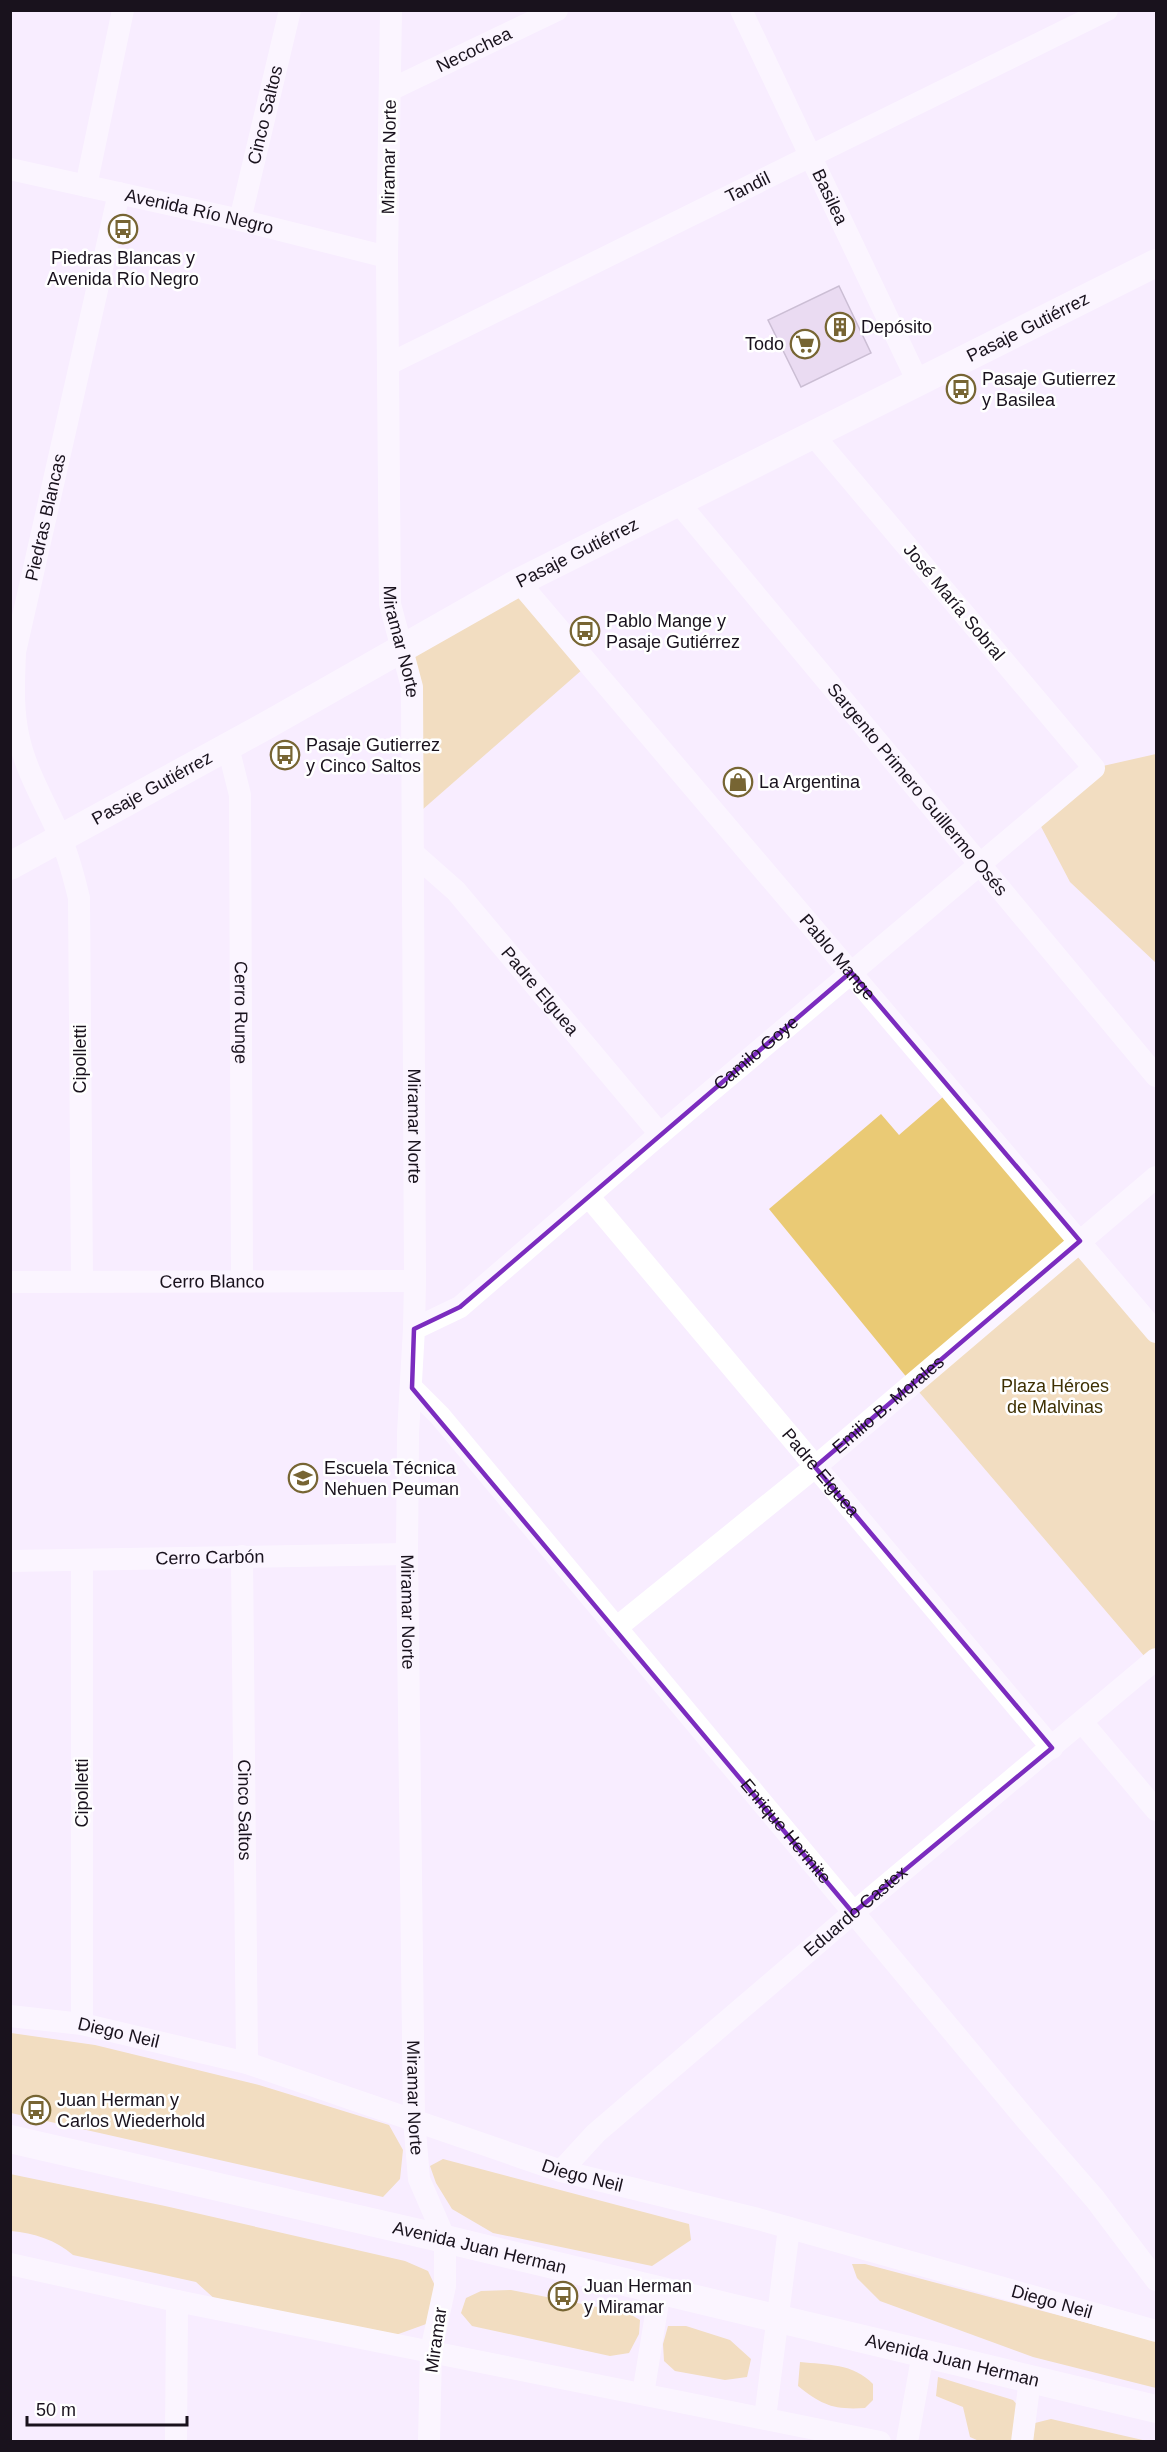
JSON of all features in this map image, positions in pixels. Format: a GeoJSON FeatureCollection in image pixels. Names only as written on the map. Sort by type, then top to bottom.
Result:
{"type":"FeatureCollection","features":[{"type":"Feature","properties":{"kind":"main road","name":"Pasaje Gutiérrez"},"geometry":{"type":"LineString","coordinates":[[10,866],[228,747],[519,582],[1156,263]]}},
{"type":"Feature","properties":{"kind":"main road","name":"Avenida Juan Herman"},"geometry":{"type":"LineString","coordinates":[[10,2139],[445,2239],[1156,2409]]}},
{"type":"Feature","properties":{"kind":"street"},"geometry":{"type":"LineString","coordinates":[[86,186],[123,10]]}},
{"type":"Feature","properties":{"kind":"street","name":"Cinco Saltos"},"geometry":{"type":"LineString","coordinates":[[240,220],[290,10]]}},
{"type":"Feature","properties":{"kind":"street","name":"Miramar Norte"},"geometry":{"type":"LineString","coordinates":[[391,10],[387,257],[390,604],[412,687],[415,1281],[412,1388],[408,1433],[407,1554],[414,2119],[419,2179],[445,2239]]}},
{"type":"Feature","properties":{"kind":"street","name":"Necochea"},"geometry":{"type":"LineString","coordinates":[[390,90],[557,10]]}},
{"type":"Feature","properties":{"kind":"street","name":"Basilea"},"geometry":{"type":"LineString","coordinates":[[741,10],[918,382]]}},
{"type":"Feature","properties":{"kind":"street","name":"Tandil"},"geometry":{"type":"LineString","coordinates":[[389,364],[811,158],[1107,10]]}},
{"type":"Feature","properties":{"kind":"street","name":"Avenida Río Negro"},"geometry":{"type":"LineString","coordinates":[[10,169],[240,220],[387,257]]}},
{"type":"Feature","properties":{"kind":"street","name":"Piedras Blancas"},"geometry":{"type":"LineString","coordinates":[[61,838],[35,787],[19,740],[14,704],[13,652],[119,193]]}},
{"type":"Feature","properties":{"kind":"street","name":"José María Sobral"},"geometry":{"type":"LineString","coordinates":[[814,436],[1094,768]]}},
{"type":"Feature","properties":{"kind":"street","name":"Sargento Primero Guillermo Osés"},"geometry":{"type":"LineString","coordinates":[[678,502],[1156,1076]]}},
{"type":"Feature","properties":{"kind":"street","name":"Pablo Mange"},"geometry":{"type":"LineString","coordinates":[[519,582],[1156,1332]]}},
{"type":"Feature","properties":{"kind":"street","name":"Cerro Runge"},"geometry":{"type":"LineString","coordinates":[[228,747],[240,795],[242,1280]]}},
{"type":"Feature","properties":{"kind":"street","name":"Camilo Goye"},"geometry":{"type":"LineString","coordinates":[[414,1329],[460,1307],[660,1134],[1094,768]]}},
{"type":"Feature","properties":{"kind":"street","name":"Cipolletti"},"geometry":{"type":"LineString","coordinates":[[61,838],[74,875],[79,898],[82,1282]]}},
{"type":"Feature","properties":{"kind":"street","name":"Padre Elguea"},"geometry":{"type":"LineString","coordinates":[[413,853],[456,891],[660,1134]]}},
{"type":"Feature","properties":{"kind":"street","name":"Emilio B. Morales"},"geometry":{"type":"LineString","coordinates":[[616,1628],[815,1467],[1156,1177]]}},
{"type":"Feature","properties":{"kind":"street","name":"Padre Elguea"},"geometry":{"type":"LineString","coordinates":[[589,1197],[1052,1748]]}},
{"type":"Feature","properties":{"kind":"street","name":"Cerro Blanco"},"geometry":{"type":"LineString","coordinates":[[10,1282],[415,1281]]}},
{"type":"Feature","properties":{"kind":"street","name":"Enrique Hermite"},"geometry":{"type":"LineString","coordinates":[[412,1388],[440,1416],[853,1913],[1095,2199],[1156,2280]]}},
{"type":"Feature","properties":{"kind":"street","name":"Cerro Carbón"},"geometry":{"type":"LineString","coordinates":[[10,1560],[82,1561],[407,1554]]}},
{"type":"Feature","properties":{"kind":"street","name":"Cinco Saltos"},"geometry":{"type":"LineString","coordinates":[[242,1556],[247,2063]]}},
{"type":"Feature","properties":{"kind":"street","name":"Cipolletti"},"geometry":{"type":"LineString","coordinates":[[82,1561],[82,2024]]}},
{"type":"Feature","properties":{"kind":"street","name":"Eduardo Castex"},"geometry":{"type":"LineString","coordinates":[[561,2171],[596,2133],[853,1913],[1156,1659]]}},
{"type":"Feature","properties":{"kind":"street"},"geometry":{"type":"LineString","coordinates":[[1082,1722],[1156,1810]]}},
{"type":"Feature","properties":{"kind":"street","name":"Diego Neil"},"geometry":{"type":"LineString","coordinates":[[10,2016],[82,2024],[247,2063],[561,2171],[789,2228],[1156,2331]]}},
{"type":"Feature","properties":{"kind":"street"},"geometry":{"type":"LineString","coordinates":[[765,2418],[789,2228]]}},
{"type":"Feature","properties":{"kind":"street","name":"Miramar"},"geometry":{"type":"LineString","coordinates":[[429,2442],[431,2351],[445,2286],[445,2239]]}},
{"type":"Feature","properties":{"kind":"street"},"geometry":{"type":"LineString","coordinates":[[10,2264],[177,2301],[880,2442]]}},
{"type":"Feature","properties":{"kind":"street"},"geometry":{"type":"LineString","coordinates":[[643,2394],[660,2290]]}},
{"type":"Feature","properties":{"kind":"street"},"geometry":{"type":"LineString","coordinates":[[176,2442],[177,2301]]}},
{"type":"Feature","properties":{"kind":"street"},"geometry":{"type":"LineString","coordinates":[[907,2442],[923,2353]]}},
{"type":"Feature","properties":{"kind":"street"},"geometry":{"type":"LineString","coordinates":[[1022,2442],[1030,2379]]}},
{"type":"Feature","properties":{"kind":"highlighted area"},"geometry":{"type":"Polygon","coordinates":[[[851,972],[1080,1241],[815,1467],[1052,1748],[853,1913],[412,1388],[414,1329],[460,1307],[851,972]]]}},
{"type":"Feature","properties":{"kind":"green space"},"geometry":{"type":"Polygon","coordinates":[[[518,591],[583,669],[422,810],[409,654],[518,591]]]}},
{"type":"Feature","properties":{"kind":"green space"},"geometry":{"type":"Polygon","coordinates":[[[1156,754],[1156,963],[1070,882],[1036,817],[1094,768],[1156,754]]]}},
{"type":"Feature","properties":{"kind":"green space","name":"Plaza Héroes de Malvinas"},"geometry":{"type":"Polygon","coordinates":[[[951,1090],[1156,1332],[1156,1659],[1151,1664],[913,1385],[769,1209],[881,1114],[899,1135],[951,1090]]]}},
{"type":"Feature","properties":{"kind":"green space"},"geometry":{"type":"Polygon","coordinates":[[[11,2033],[95,2045],[259,2085],[389,2125],[403,2150],[400,2179],[383,2197],[11,2113],[11,2033]]]}},
{"type":"Feature","properties":{"kind":"green space"},"geometry":{"type":"Polygon","coordinates":[[[443,2159],[689,2224],[691,2240],[652,2266],[493,2233],[452,2209],[436,2183],[430,2166],[443,2159]]]}},
{"type":"Feature","properties":{"kind":"green space"},"geometry":{"type":"Polygon","coordinates":[[[10,2174],[165,2206],[405,2261],[428,2271],[438,2292],[429,2323],[393,2336],[217,2301],[196,2282],[73,2255],[44,2238],[11,2231],[10,2174]]]}},
{"type":"Feature","properties":{"kind":"green space"},"geometry":{"type":"Polygon","coordinates":[[[852,2264],[865,2264],[1156,2341],[1156,2388],[1033,2357],[880,2301],[857,2278],[852,2264]]]}},
{"type":"Feature","properties":{"kind":"green space"},"geometry":{"type":"Polygon","coordinates":[[[511,2290],[628,2313],[640,2320],[639,2334],[629,2353],[610,2356],[472,2326],[461,2313],[466,2298],[481,2291],[511,2290]]]}},
{"type":"Feature","properties":{"kind":"green space"},"geometry":{"type":"Polygon","coordinates":[[[668,2326],[686,2326],[730,2340],[751,2359],[747,2377],[725,2380],[675,2371],[664,2361],[663,2344],[668,2326]]]}},
{"type":"Feature","properties":{"kind":"green space"},"geometry":{"type":"Polygon","coordinates":[[[800,2362],[839,2366],[857,2372],[873,2384],[873,2400],[865,2408],[836,2407],[821,2402],[798,2386],[800,2362]]]}},
{"type":"Feature","properties":{"kind":"green space"},"geometry":{"type":"Polygon","coordinates":[[[938,2377],[1013,2400],[1021,2409],[1016,2442],[979,2441],[970,2437],[963,2407],[936,2396],[938,2377]]]}},
{"type":"Feature","properties":{"kind":"green space"},"geometry":{"type":"Polygon","coordinates":[[[1051,2419],[1147,2441],[1027,2442],[1031,2424],[1051,2419]]]}},
{"type":"Feature","properties":{"kind":"building"},"geometry":{"type":"Polygon","coordinates":[[[839,286],[871,353],[801,387],[768,320],[839,286]]]}},
{"type":"Feature","properties":{"kind":"place","name":"Piedras Blancas y Avenida Río Negro"},"geometry":{"type":"Point","coordinates":[123,229]}},
{"type":"Feature","properties":{"kind":"place","name":"Depósito"},"geometry":{"type":"Point","coordinates":[840,327]}},
{"type":"Feature","properties":{"kind":"place","name":"Todo"},"geometry":{"type":"Point","coordinates":[805,344]}},
{"type":"Feature","properties":{"kind":"place","name":"Pasaje Gutierrez y Basilea"},"geometry":{"type":"Point","coordinates":[961,389]}},
{"type":"Feature","properties":{"kind":"place","name":"Pablo Mange y Pasaje Gutiérrez"},"geometry":{"type":"Point","coordinates":[585,631]}},
{"type":"Feature","properties":{"kind":"place","name":"Pasaje Gutierrez y Cinco Saltos"},"geometry":{"type":"Point","coordinates":[285,755]}},
{"type":"Feature","properties":{"kind":"place","name":"La Argentina"},"geometry":{"type":"Point","coordinates":[738,782]}},
{"type":"Feature","properties":{"kind":"place","name":"Escuela Técnica Nehuen Peuman"},"geometry":{"type":"Point","coordinates":[303,1478]}},
{"type":"Feature","properties":{"kind":"place","name":"Juan Herman y Carlos Wiederhold"},"geometry":{"type":"Point","coordinates":[36,2110]}},
{"type":"Feature","properties":{"kind":"place","name":"Juan Herman y Miramar"},"geometry":{"type":"Point","coordinates":[563,2296]}}]}
